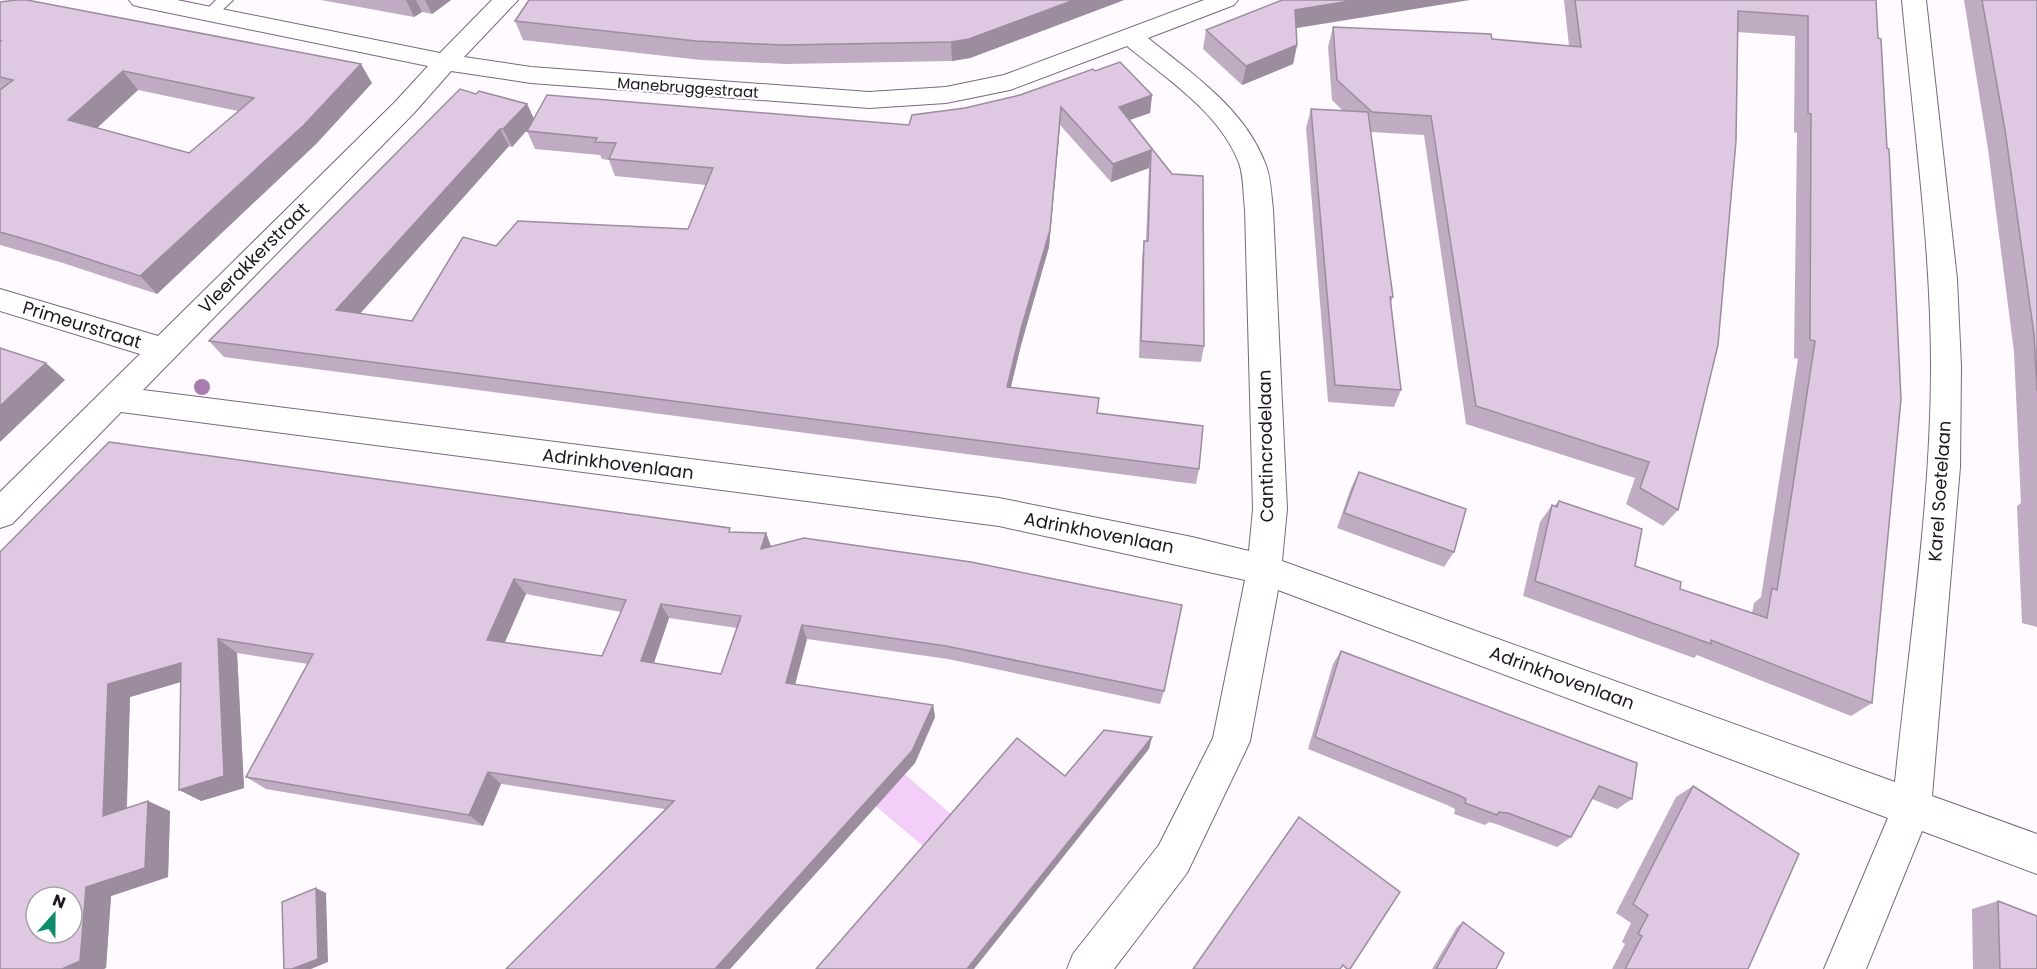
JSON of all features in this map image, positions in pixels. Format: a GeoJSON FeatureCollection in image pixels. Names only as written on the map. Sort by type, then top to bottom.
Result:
{"type":"FeatureCollection","features":[{"type":"Feature","properties":{"kind":"street","name":"Manebruggestraat"},"geometry":{"type":"LineString","coordinates":[[141,0],[218,7],[446,62],[531,75],[836,99],[910,99],[982,90],[1010,82],[1226,0]]}},
{"type":"Feature","properties":{"kind":"street","name":"Vleerakkerstraat"},"geometry":{"type":"LineString","coordinates":[[0,514],[424,87],[506,0]]}},
{"type":"Feature","properties":{"kind":"street","name":"Karel Soetelaan"},"geometry":{"type":"LineString","coordinates":[[1845,969],[1912,807],[1944,467],[1946,366],[1942,279],[1914,0]]}},
{"type":"Feature","properties":{"kind":"street","name":"Cantincrodelaan"},"geometry":{"type":"LineString","coordinates":[[1088,969],[1173,859],[1231,741],[1264,570],[1270,509],[1259,209],[1253,165],[1240,137],[1224,116],[1131,37]]}},
{"type":"Feature","properties":{"kind":"street","name":"Primeurstraat"},"geometry":{"type":"LineString","coordinates":[[0,300],[164,350]]}},
{"type":"Feature","properties":{"kind":"street","name":"Adrinkhovenlaan"},"geometry":{"type":"LineString","coordinates":[[116,399],[999,512],[1192,552],[1264,570],[2037,854]]}},
{"type":"Feature","properties":{"kind":"shaded area"},"geometry":{"type":"Polygon","coordinates":[[[878,751],[968,829],[941,861],[847,782],[878,751]]]}},
{"type":"Feature","properties":{"kind":"building"},"geometry":{"type":"Polygon","coordinates":[[[27,0],[361,64],[304,125],[140,276],[0,232],[0,90],[13,80],[0,77],[0,2],[27,0]],[[123,71],[68,120],[189,153],[254,98],[123,71]]]}},
{"type":"Feature","properties":{"kind":"building"},"geometry":{"type":"Polygon","coordinates":[[[529,0],[1074,0],[969,39],[951,42],[783,45],[696,41],[515,21],[529,0]]]}},
{"type":"Feature","properties":{"kind":"building"},"geometry":{"type":"Polygon","coordinates":[[[1282,0],[1356,0],[1295,10],[1297,45],[1246,66],[1206,30],[1282,0]]]}},
{"type":"Feature","properties":{"kind":"building"},"geometry":{"type":"Polygon","coordinates":[[[1575,0],[1876,0],[1878,38],[1881,39],[1887,148],[1889,149],[1901,399],[1872,703],[1711,640],[1711,644],[1535,581],[1552,505],[1557,507],[1559,501],[1642,529],[1635,566],[1681,582],[1680,589],[1767,618],[1772,588],[1777,590],[1815,341],[1810,340],[1811,114],[1808,113],[1808,16],[1738,11],[1736,141],[1718,345],[1678,510],[1640,488],[1649,462],[1476,406],[1431,116],[1372,112],[1337,80],[1333,27],[1491,34],[1492,39],[1581,47],[1575,0]]]}},
{"type":"Feature","properties":{"kind":"building"},"geometry":{"type":"Polygon","coordinates":[[[1982,0],[2037,0],[2037,391],[2034,334],[2005,130],[1982,0]]]}},
{"type":"Feature","properties":{"kind":"building"},"geometry":{"type":"Polygon","coordinates":[[[1120,62],[1152,95],[1119,107],[1172,174],[1203,176],[1204,346],[1141,341],[1144,241],[1148,241],[1151,150],[1113,164],[1061,107],[1050,230],[1021,329],[1007,387],[1099,398],[1097,413],[1203,426],[1199,469],[209,341],[460,89],[476,94],[479,91],[527,104],[503,129],[500,129],[336,310],[412,321],[463,237],[496,246],[518,221],[688,229],[713,168],[609,159],[616,143],[595,142],[597,138],[527,131],[547,95],[909,125],[912,115],[965,108],[1020,95],[1093,69],[1095,71],[1120,62]]]}},
{"type":"Feature","properties":{"kind":"building"},"geometry":{"type":"Polygon","coordinates":[[[1311,109],[1368,112],[1393,297],[1390,297],[1401,390],[1335,385],[1311,109]]]}},
{"type":"Feature","properties":{"kind":"building"},"geometry":{"type":"Polygon","coordinates":[[[0,348],[46,363],[0,406],[0,348]]]}},
{"type":"Feature","properties":{"kind":"building"},"geometry":{"type":"Polygon","coordinates":[[[109,442],[730,528],[729,532],[766,533],[761,549],[804,538],[971,562],[1182,605],[1164,691],[946,646],[802,625],[786,683],[933,705],[912,751],[715,969],[506,969],[674,801],[488,772],[469,815],[246,777],[313,654],[218,639],[224,776],[179,790],[181,663],[108,684],[103,816],[148,801],[145,868],[86,887],[84,912],[84,885],[24,885],[24,945],[81,945],[80,961],[62,969],[0,969],[0,552],[109,442]],[[514,579],[487,640],[602,656],[626,600],[514,579]],[[661,604],[641,661],[721,674],[741,616],[661,604]]]}},
{"type":"Feature","properties":{"kind":"building"},"geometry":{"type":"Polygon","coordinates":[[[1359,472],[1466,509],[1454,552],[1344,513],[1359,472]]]}},
{"type":"Feature","properties":{"kind":"building"},"geometry":{"type":"Polygon","coordinates":[[[1341,651],[1637,763],[1632,799],[1599,786],[1571,837],[1508,813],[1499,812],[1497,815],[1465,803],[1466,799],[1458,795],[1315,737],[1341,651]]]}},
{"type":"Feature","properties":{"kind":"building"},"geometry":{"type":"Polygon","coordinates":[[[1104,730],[1152,737],[967,969],[816,969],[1017,738],[1065,776],[1104,730]]]}},
{"type":"Feature","properties":{"kind":"building"},"geometry":{"type":"Polygon","coordinates":[[[1693,786],[1799,854],[1748,969],[1625,969],[1642,936],[1638,934],[1648,915],[1633,904],[1693,786]]]}},
{"type":"Feature","properties":{"kind":"building"},"geometry":{"type":"Polygon","coordinates":[[[1299,817],[1400,892],[1350,969],[1343,965],[1340,969],[1193,969],[1299,817]]]}},
{"type":"Feature","properties":{"kind":"building"},"geometry":{"type":"Polygon","coordinates":[[[316,888],[318,959],[292,969],[284,969],[282,902],[316,888]]]}},
{"type":"Feature","properties":{"kind":"building"},"geometry":{"type":"Polygon","coordinates":[[[1998,901],[2037,916],[2037,969],[2000,969],[1998,901]]]}},
{"type":"Feature","properties":{"kind":"building"},"geometry":{"type":"Polygon","coordinates":[[[1463,922],[1504,953],[1496,969],[1436,969],[1463,922]]]}}]}
